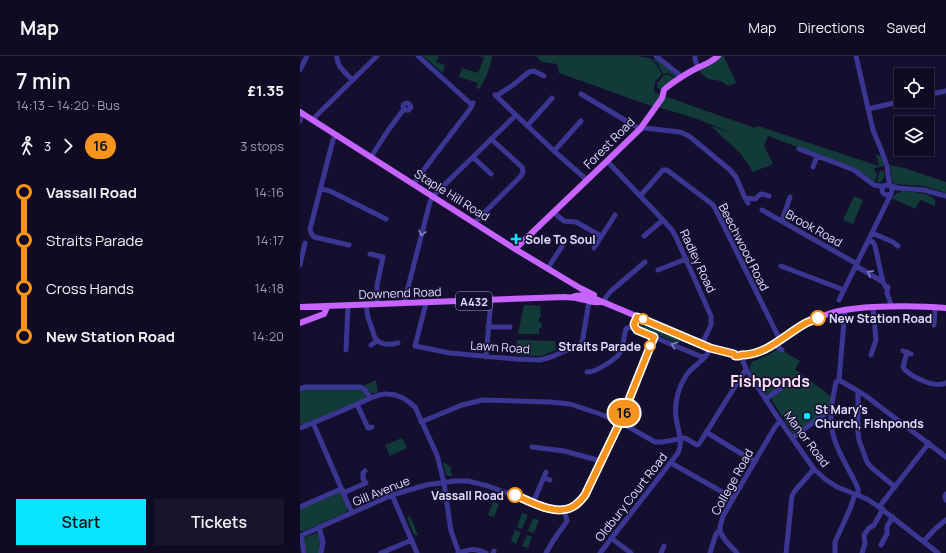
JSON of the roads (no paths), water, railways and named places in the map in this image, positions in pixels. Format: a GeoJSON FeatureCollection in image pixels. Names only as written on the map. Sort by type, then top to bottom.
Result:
{"type":"FeatureCollection","features":[{"type":"Feature","properties":{"kind":"main road","name":"Forest Road"},"geometry":{"type":"LineString","coordinates":[[515,248],[640,129],[662,98],[664,90],[682,77],[698,67],[709,63],[718,56]]}},
{"type":"Feature","properties":{"kind":"main road","name":"Staple Hill Road"},"geometry":{"type":"LineString","coordinates":[[301,112],[474,223],[602,301]]}},
{"type":"Feature","properties":{"kind":"main road","name":"Staple Hill Road"},"geometry":{"type":"LineString","coordinates":[[580,288],[588,298]]}},
{"type":"Feature","properties":{"kind":"main road","name":"Downend Road"},"geometry":{"type":"LineString","coordinates":[[300,307],[574,296],[588,298]]}},
{"type":"Feature","properties":{"kind":"main road","name":"A432"},"geometry":{"type":"LineString","coordinates":[[588,298],[598,303],[602,301],[710,348],[734,354],[735,356],[755,354],[806,324],[827,314],[845,310],[873,307],[946,308]]}},
{"type":"Feature","properties":{"kind":"main road"},"geometry":{"type":"LineString","coordinates":[[300,323],[324,314],[327,306]]}},
{"type":"Feature","properties":{"kind":"street"},"geometry":{"type":"LineString","coordinates":[[300,70],[307,56]]}},
{"type":"Feature","properties":{"kind":"street"},"geometry":{"type":"LineString","coordinates":[[337,56],[336,60],[338,65],[352,80]]}},
{"type":"Feature","properties":{"kind":"street"},"geometry":{"type":"LineString","coordinates":[[312,120],[377,56]]}},
{"type":"Feature","properties":{"kind":"street"},"geometry":{"type":"LineString","coordinates":[[413,184],[473,104],[418,56]]}},
{"type":"Feature","properties":{"kind":"street"},"geometry":{"type":"LineString","coordinates":[[656,56],[682,77]]}},
{"type":"Feature","properties":{"kind":"street"},"geometry":{"type":"LineString","coordinates":[[695,56],[698,67]]}},
{"type":"Feature","properties":{"kind":"street"},"geometry":{"type":"LineString","coordinates":[[839,300],[869,240],[891,189],[888,182],[887,166],[873,130],[856,56]]}},
{"type":"Feature","properties":{"kind":"street"},"geometry":{"type":"LineString","coordinates":[[544,76],[534,71],[529,72],[495,96],[587,180]]}},
{"type":"Feature","properties":{"kind":"street"},"geometry":{"type":"LineString","coordinates":[[934,94],[946,91]]}},
{"type":"Feature","properties":{"kind":"street"},"geometry":{"type":"LineString","coordinates":[[581,94],[640,129],[645,128],[680,132],[689,136],[730,169],[736,177],[747,201],[755,199],[760,194],[769,196]]}},
{"type":"Feature","properties":{"kind":"street"},"geometry":{"type":"LineString","coordinates":[[527,126],[552,98]]}},
{"type":"Feature","properties":{"kind":"street"},"geometry":{"type":"LineString","coordinates":[[868,109],[894,103]]}},
{"type":"Feature","properties":{"kind":"street"},"geometry":{"type":"LineString","coordinates":[[370,157],[404,109]]}},
{"type":"Feature","properties":{"kind":"street"},"geometry":{"type":"LineString","coordinates":[[300,121],[301,112]]}},
{"type":"Feature","properties":{"kind":"street"},"geometry":{"type":"LineString","coordinates":[[404,303],[430,202],[433,196],[516,115]]}},
{"type":"Feature","properties":{"kind":"street"},"geometry":{"type":"LineString","coordinates":[[554,151],[581,121]]}},
{"type":"Feature","properties":{"kind":"street"},"geometry":{"type":"LineString","coordinates":[[336,135],[333,140],[310,229],[314,237],[333,239],[349,245]]}},
{"type":"Feature","properties":{"kind":"street"},"geometry":{"type":"LineString","coordinates":[[474,223],[521,176],[523,172],[522,167],[491,139]]}},
{"type":"Feature","properties":{"kind":"street"},"geometry":{"type":"LineString","coordinates":[[799,150],[854,170],[874,185],[888,185],[891,189],[906,188],[924,190],[946,196]]}},
{"type":"Feature","properties":{"kind":"street"},"geometry":{"type":"LineString","coordinates":[[813,167],[817,156]]}},
{"type":"Feature","properties":{"kind":"street"},"geometry":{"type":"LineString","coordinates":[[473,157],[491,174]]}},
{"type":"Feature","properties":{"kind":"street","name":"Radley Road"},"geometry":{"type":"LineString","coordinates":[[607,161],[663,220],[676,237],[711,316],[711,326],[702,344]]}},
{"type":"Feature","properties":{"kind":"street","name":"Beechwood Road"},"geometry":{"type":"LineString","coordinates":[[640,196],[663,170],[667,170],[712,204],[777,342]]}},
{"type":"Feature","properties":{"kind":"street"},"geometry":{"type":"LineString","coordinates":[[883,209],[884,197],[882,189],[888,174]]}},
{"type":"Feature","properties":{"kind":"street"},"geometry":{"type":"LineString","coordinates":[[864,178],[870,184],[887,195],[891,189]]}},
{"type":"Feature","properties":{"kind":"street"},"geometry":{"type":"LineString","coordinates":[[320,189],[330,191],[386,219]]}},
{"type":"Feature","properties":{"kind":"street"},"geometry":{"type":"LineString","coordinates":[[782,221],[790,197]]}},
{"type":"Feature","properties":{"kind":"street","name":"Brook Road"},"geometry":{"type":"LineString","coordinates":[[762,210],[883,282]]}},
{"type":"Feature","properties":{"kind":"street"},"geometry":{"type":"LineString","coordinates":[[553,212],[564,221],[576,222],[601,236]]}},
{"type":"Feature","properties":{"kind":"street"},"geometry":{"type":"LineString","coordinates":[[594,248],[615,215]]}},
{"type":"Feature","properties":{"kind":"street"},"geometry":{"type":"LineString","coordinates":[[644,236],[663,220]]}},
{"type":"Feature","properties":{"kind":"street"},"geometry":{"type":"LineString","coordinates":[[872,233],[893,242],[898,246]]}},
{"type":"Feature","properties":{"kind":"street"},"geometry":{"type":"LineString","coordinates":[[869,240],[873,242],[875,246],[883,282],[887,288],[892,307]]}},
{"type":"Feature","properties":{"kind":"street"},"geometry":{"type":"LineString","coordinates":[[300,265],[305,243]]}},
{"type":"Feature","properties":{"kind":"street"},"geometry":{"type":"LineString","coordinates":[[548,268],[564,243]]}},
{"type":"Feature","properties":{"kind":"street"},"geometry":{"type":"LineString","coordinates":[[370,254],[383,257],[376,285],[377,304]]}},
{"type":"Feature","properties":{"kind":"street"},"geometry":{"type":"LineString","coordinates":[[658,270],[686,259]]}},
{"type":"Feature","properties":{"kind":"street"},"geometry":{"type":"LineString","coordinates":[[602,301],[645,262]]}},
{"type":"Feature","properties":{"kind":"street"},"geometry":{"type":"LineString","coordinates":[[781,266],[844,290]]}},
{"type":"Feature","properties":{"kind":"street","name":"Lawn Road"},"geometry":{"type":"LineString","coordinates":[[426,303],[415,346],[450,353],[540,360],[551,357],[581,344],[588,298]]}},
{"type":"Feature","properties":{"kind":"street"},"geometry":{"type":"LineString","coordinates":[[486,357],[491,300]]}},
{"type":"Feature","properties":{"kind":"street"},"geometry":{"type":"LineString","coordinates":[[366,305],[368,317],[377,341],[395,346]]}},
{"type":"Feature","properties":{"kind":"street"},"geometry":{"type":"LineString","coordinates":[[346,350],[348,306]]}},
{"type":"Feature","properties":{"kind":"street"},"geometry":{"type":"LineString","coordinates":[[870,355],[876,340],[873,307]]}},
{"type":"Feature","properties":{"kind":"street"},"geometry":{"type":"LineString","coordinates":[[934,325],[935,308]]}},
{"type":"Feature","properties":{"kind":"street"},"geometry":{"type":"LineString","coordinates":[[835,553],[835,542],[858,489],[833,434],[831,416],[836,382],[839,380],[845,310]]}},
{"type":"Feature","properties":{"kind":"street"},"geometry":{"type":"LineString","coordinates":[[637,317],[634,324],[637,330],[702,357],[706,356],[710,348]]}},
{"type":"Feature","properties":{"kind":"street"},"geometry":{"type":"LineString","coordinates":[[488,327],[510,327]]}},
{"type":"Feature","properties":{"kind":"street"},"geometry":{"type":"LineString","coordinates":[[587,372],[597,370],[616,358],[621,350],[626,329],[635,327]]}},
{"type":"Feature","properties":{"kind":"street"},"geometry":{"type":"LineString","coordinates":[[546,553],[566,521],[564,510],[573,507],[580,502],[585,495],[620,422],[654,337]]}},
{"type":"Feature","properties":{"kind":"street"},"geometry":{"type":"LineString","coordinates":[[371,345],[377,341]]}},
{"type":"Feature","properties":{"kind":"street"},"geometry":{"type":"LineString","coordinates":[[777,342],[782,350]]}},
{"type":"Feature","properties":{"kind":"street"},"geometry":{"type":"LineString","coordinates":[[907,352],[903,366],[906,372],[926,383],[946,383]]}},
{"type":"Feature","properties":{"kind":"street"},"geometry":{"type":"LineString","coordinates":[[694,353],[696,364]]}},
{"type":"Feature","properties":{"kind":"street","name":"Manor Road"},"geometry":{"type":"LineString","coordinates":[[742,355],[746,369],[814,469],[834,485],[867,499],[881,508],[938,553]]}},
{"type":"Feature","properties":{"kind":"street","name":"Oldbury Court Road"},"geometry":{"type":"LineString","coordinates":[[600,553],[680,449],[680,439],[676,417],[677,399],[682,382],[688,373],[706,356]]}},
{"type":"Feature","properties":{"kind":"street"},"geometry":{"type":"LineString","coordinates":[[422,422],[462,405],[483,400],[550,402],[570,404],[587,409],[620,422],[655,442],[687,439],[697,445],[746,369]]}},
{"type":"Feature","properties":{"kind":"street"},"geometry":{"type":"LineString","coordinates":[[839,380],[866,396],[946,457]]}},
{"type":"Feature","properties":{"kind":"street"},"geometry":{"type":"LineString","coordinates":[[300,389],[305,387],[360,386],[366,390],[370,398]]}},
{"type":"Feature","properties":{"kind":"street"},"geometry":{"type":"LineString","coordinates":[[766,399],[780,389]]}},
{"type":"Feature","properties":{"kind":"street"},"geometry":{"type":"LineString","coordinates":[[858,391],[859,440],[867,462],[894,487]]}},
{"type":"Feature","properties":{"kind":"street"},"geometry":{"type":"LineString","coordinates":[[300,428],[370,398],[383,394],[394,394],[405,399],[415,407],[437,455],[444,483],[451,531],[461,552],[474,549],[486,553]]}},
{"type":"Feature","properties":{"kind":"street"},"geometry":{"type":"LineString","coordinates":[[357,404],[368,428]]}},
{"type":"Feature","properties":{"kind":"street"},"geometry":{"type":"LineString","coordinates":[[792,438],[832,409]]}},
{"type":"Feature","properties":{"kind":"street","name":"College Road"},"geometry":{"type":"LineString","coordinates":[[737,553],[722,536],[720,527],[723,516],[775,427],[780,421]]}},
{"type":"Feature","properties":{"kind":"street"},"geometry":{"type":"LineString","coordinates":[[313,423],[352,513]]}},
{"type":"Feature","properties":{"kind":"street"},"geometry":{"type":"LineString","coordinates":[[706,432],[755,462]]}},
{"type":"Feature","properties":{"kind":"street"},"geometry":{"type":"LineString","coordinates":[[862,553],[865,544],[864,535],[869,528],[874,526],[881,508],[894,487],[929,443]]}},
{"type":"Feature","properties":{"kind":"street"},"geometry":{"type":"LineString","coordinates":[[532,447],[564,452],[601,461]]}},
{"type":"Feature","properties":{"kind":"street"},"geometry":{"type":"LineString","coordinates":[[670,463],[733,498]]}},
{"type":"Feature","properties":{"kind":"street"},"geometry":{"type":"LineString","coordinates":[[786,553],[792,496],[814,469]]}},
{"type":"Feature","properties":{"kind":"street"},"geometry":{"type":"LineString","coordinates":[[300,507],[342,491],[366,484],[363,479],[363,473],[365,471]]}},
{"type":"Feature","properties":{"kind":"street"},"geometry":{"type":"LineString","coordinates":[[533,503],[545,475],[550,480]]}},
{"type":"Feature","properties":{"kind":"street","name":"Gill Avenue"},"geometry":{"type":"LineString","coordinates":[[300,536],[392,495],[426,485],[455,481],[468,481],[488,486],[548,508],[561,511],[564,510]]}},
{"type":"Feature","properties":{"kind":"street"},"geometry":{"type":"LineString","coordinates":[[946,494],[946,500]]}},
{"type":"Feature","properties":{"kind":"street"},"geometry":{"type":"LineString","coordinates":[[392,495],[418,553]]}},
{"type":"Feature","properties":{"kind":"street"},"geometry":{"type":"LineString","coordinates":[[881,545],[887,534],[887,526],[892,517]]}},
{"type":"Feature","properties":{"kind":"street"},"geometry":{"type":"LineString","coordinates":[[924,541],[946,520]]}},
{"type":"Feature","properties":{"kind":"street"},"geometry":{"type":"LineString","coordinates":[[320,527],[323,542],[321,553]]}},
{"type":"Feature","properties":{"kind":"street"},"geometry":{"type":"LineString","coordinates":[[710,553],[716,534],[720,530]]}},
{"type":"Feature","properties":{"kind":"street"},"geometry":{"type":"LineString","coordinates":[[300,536],[304,553]]}},
{"type":"Feature","properties":{"kind":"street"},"geometry":{"type":"LineString","coordinates":[[611,538],[631,553]]}},
{"type":"Feature","properties":{"kind":"street"},"geometry":{"type":"LineString","coordinates":[[381,553],[412,540]]}},
{"type":"Feature","properties":{"kind":"street"},"geometry":{"type":"LineString","coordinates":[[661,553],[664,546]]}},
{"type":"Feature","properties":{"kind":"place","name":"Sole To Soul"},"geometry":{"type":"Point","coordinates":[516,239]}},
{"type":"Feature","properties":{"kind":"place","name":"New Station Road"},"geometry":{"type":"Point","coordinates":[818,318]}},
{"type":"Feature","properties":{"kind":"place","name":"Straits Parade"},"geometry":{"type":"Point","coordinates":[650,346]}},
{"type":"Feature","properties":{"kind":"place","name":"St Mary's Church, Fishponds"},"geometry":{"type":"Point","coordinates":[807,416]}},
{"type":"Feature","properties":{"kind":"place","name":"Vassall Road"},"geometry":{"type":"Point","coordinates":[515,495]}},
{"type":"Feature","properties":{"kind":"district","name":"Fishponds"},"geometry":{"type":"Point","coordinates":[770,381]}}]}
